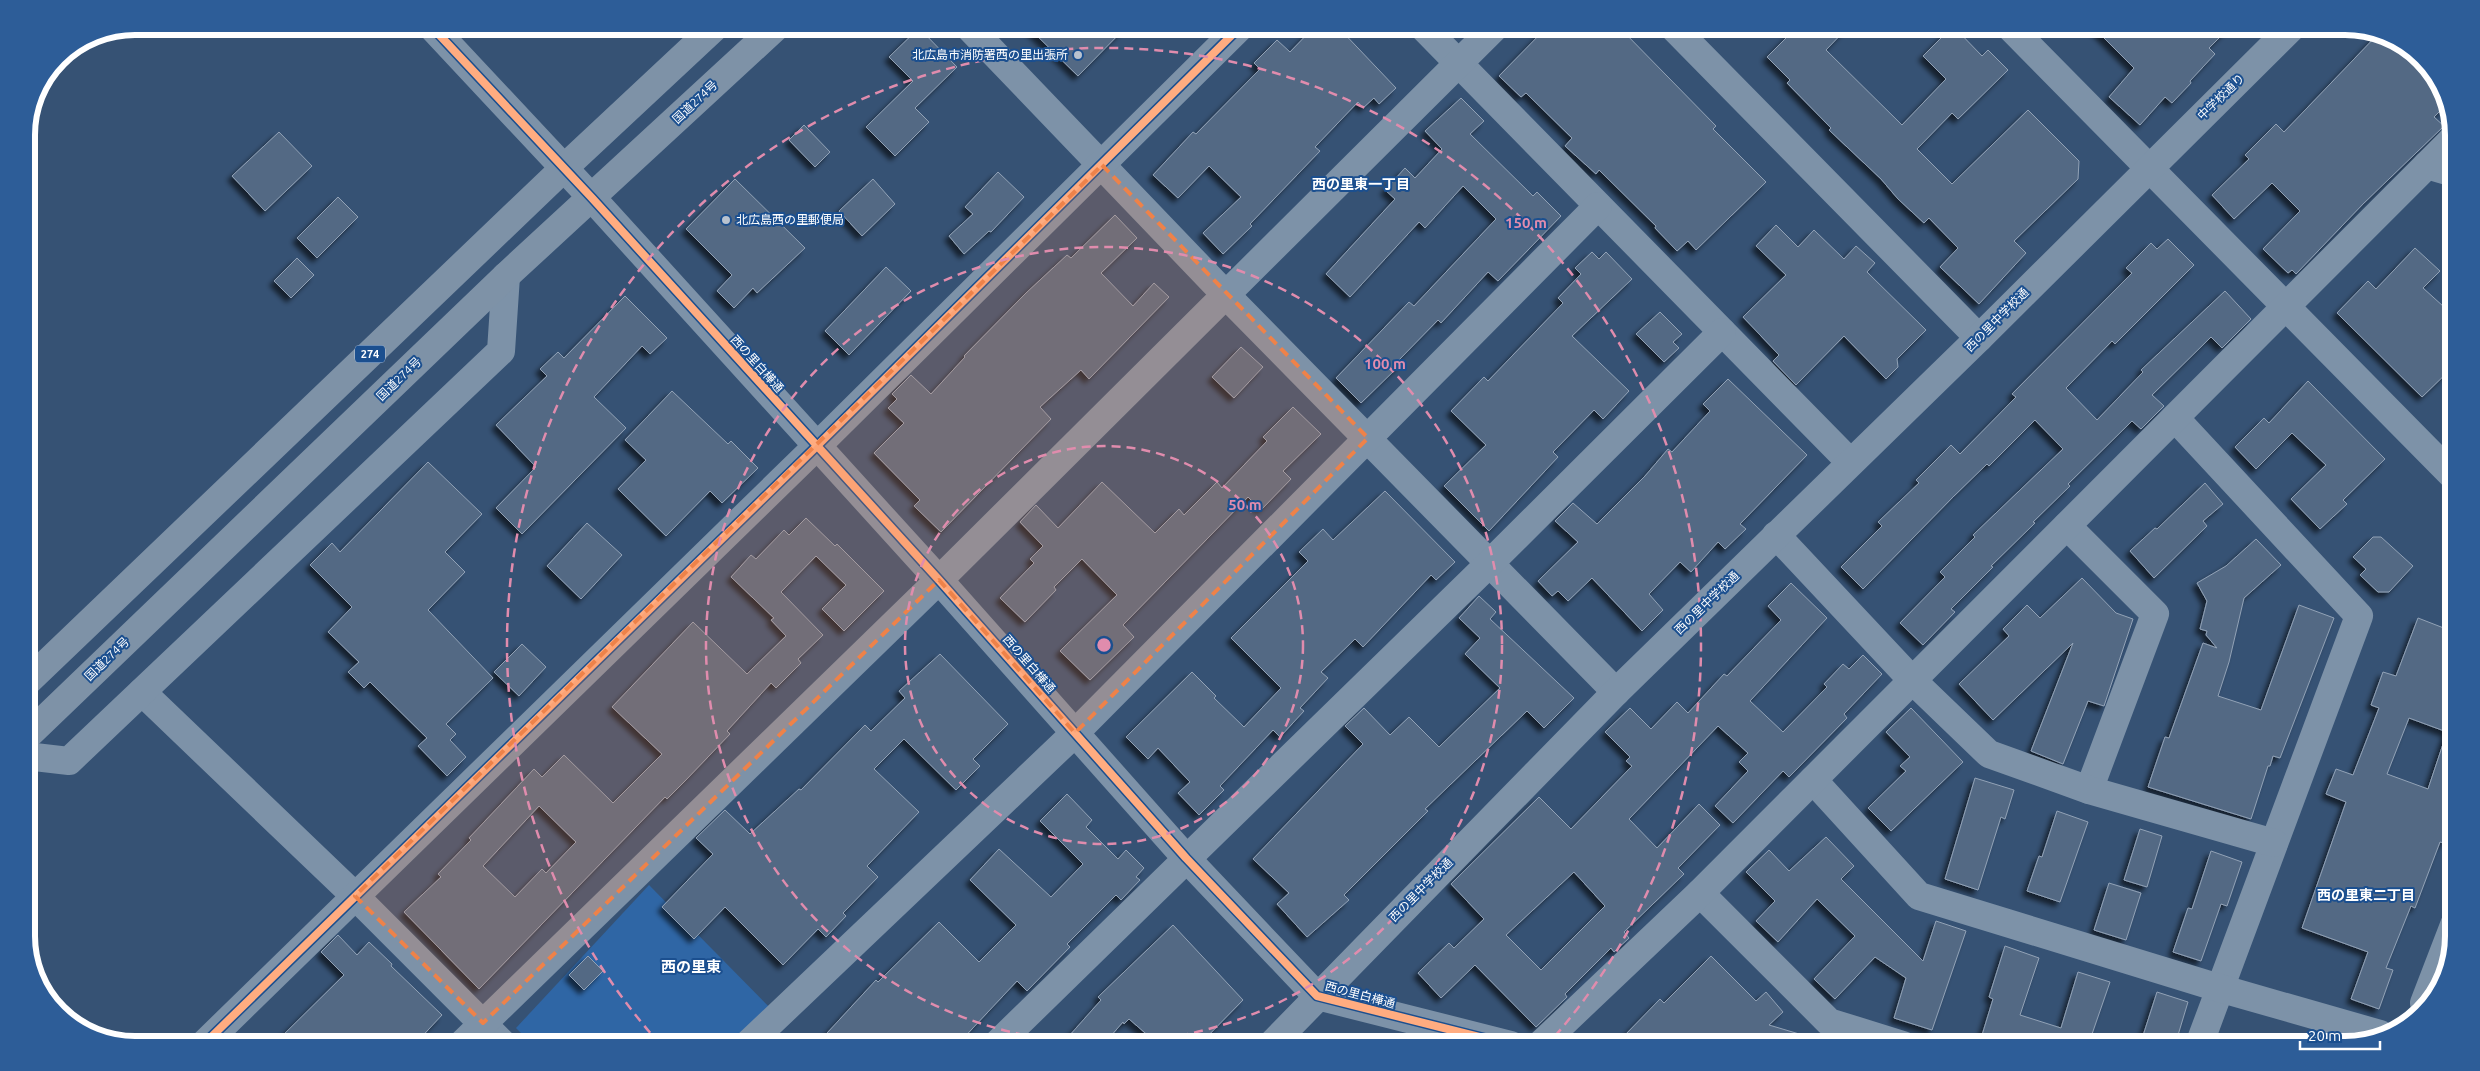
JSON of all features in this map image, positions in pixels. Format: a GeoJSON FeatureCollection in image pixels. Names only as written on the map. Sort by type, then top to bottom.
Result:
{"type":"FeatureCollection","features":[{"type":"Feature","properties":{"kind":"highway","name":"274"},"geometry":{"type":"LineString","coordinates":[[35,674],[564,168],[706,35]]}},
{"type":"Feature","properties":{"kind":"highway","name":"国道274号"},"geometry":{"type":"LineString","coordinates":[[35,728],[506,276],[767,35]]}},
{"type":"Feature","properties":{"kind":"street","name":"西の里白樺通"},"geometry":{"type":"LineString","coordinates":[[439,35],[592,198],[939,580],[1186,858],[1317,996],[1475,1036]]}},
{"type":"Feature","properties":{"kind":"street"},"geometry":{"type":"LineString","coordinates":[[977,35],[1226,295],[1491,562],[1616,692]]}},
{"type":"Feature","properties":{"kind":"street"},"geometry":{"type":"LineString","coordinates":[[212,1036],[817,446],[1232,35]]}},
{"type":"Feature","properties":{"kind":"street"},"geometry":{"type":"LineString","coordinates":[[1431,35],[1850,462]]}},
{"type":"Feature","properties":{"kind":"street"},"geometry":{"type":"LineString","coordinates":[[470,1036],[939,580],[1487,35]]}},
{"type":"Feature","properties":{"kind":"street"},"geometry":{"type":"LineString","coordinates":[[1681,35],[1979,338]]}},
{"type":"Feature","properties":{"kind":"street"},"geometry":{"type":"LineString","coordinates":[[2018,35],[2445,468]]}},
{"type":"Feature","properties":{"kind":"street","name":"中学校通り"},"geometry":{"type":"LineString","coordinates":[[2150,168],[2284,35]]}},
{"type":"Feature","properties":{"kind":"street"},"geometry":{"type":"LineString","coordinates":[[1549,1036],[1700,893],[2445,147]]}},
{"type":"Feature","properties":{"kind":"street"},"geometry":{"type":"LineString","coordinates":[[2427,164],[2445,170]]}},
{"type":"Feature","properties":{"kind":"street","name":"西の里中学校通"},"geometry":{"type":"LineString","coordinates":[[1279,1036],[1616,692],[1979,338],[2150,168]]}},
{"type":"Feature","properties":{"kind":"street"},"geometry":{"type":"LineString","coordinates":[[756,1036],[1074,733],[1598,206]]}},
{"type":"Feature","properties":{"kind":"street"},"geometry":{"type":"LineString","coordinates":[[35,757],[69,761],[501,352],[506,276]]}},
{"type":"Feature","properties":{"kind":"street"},"geometry":{"type":"LineString","coordinates":[[1005,1036],[1491,562],[1722,332]]}},
{"type":"Feature","properties":{"kind":"street"},"geometry":{"type":"LineString","coordinates":[[2175,418],[2359,616],[2202,1036]]}},
{"type":"Feature","properties":{"kind":"street"},"geometry":{"type":"LineString","coordinates":[[2067,526],[2155,614],[2089,790]]}},
{"type":"Feature","properties":{"kind":"street"},"geometry":{"type":"LineString","coordinates":[[1776,535],[1912,680],[1989,754],[2089,790],[2274,843]]}},
{"type":"Feature","properties":{"kind":"street"},"geometry":{"type":"LineString","coordinates":[[142,692],[355,896],[495,1036]]}},
{"type":"Feature","properties":{"kind":"street"},"geometry":{"type":"LineString","coordinates":[[1813,780],[1919,896],[2219,988],[2373,1032]]}},
{"type":"Feature","properties":{"kind":"street"},"geometry":{"type":"LineString","coordinates":[[1700,893],[1829,1022],[1874,1036]]}},
{"type":"Feature","properties":{"kind":"street"},"geometry":{"type":"LineString","coordinates":[[2429,990],[2444,952]]}},
{"type":"Feature","properties":{"kind":"highlighted area"},"geometry":{"type":"Polygon","coordinates":[[[1102,165],[1368,438],[1075,733],[939,580],[483,1023],[355,896],[1102,165]]]}},
{"type":"Feature","properties":{"kind":"shaded area"},"geometry":{"type":"Polygon","coordinates":[[[649,885],[777,1015],[756,1036],[524,1036],[516,1028],[649,885]]]}},
{"type":"Feature","properties":{"kind":"building"},"geometry":{"type":"Polygon","coordinates":[[[912,35],[926,35],[957,67],[915,108],[929,122],[895,156],[866,127],[913,81],[889,57],[912,35]]]}},
{"type":"Feature","properties":{"kind":"building","name":"北広島市消防署西の里出張所"},"geometry":{"type":"Polygon","coordinates":[[[1036,35],[1118,35],[1078,76],[1036,35]]]}},
{"type":"Feature","properties":{"kind":"building"},"geometry":{"type":"Polygon","coordinates":[[[1306,35],[1346,35],[1396,88],[1379,104],[1374,98],[1363,108],[1358,102],[1315,147],[1320,151],[1250,224],[1252,226],[1223,254],[1203,233],[1241,197],[1209,166],[1178,198],[1153,175],[1193,132],[1196,134],[1260,69],[1254,63],[1277,40],[1290,52],[1306,35]]]}},
{"type":"Feature","properties":{"kind":"building"},"geometry":{"type":"Polygon","coordinates":[[[1539,35],[1627,35],[1716,126],[1713,129],[1766,182],[1696,250],[1688,241],[1677,251],[1655,228],[1656,226],[1599,170],[1596,174],[1565,146],[1572,138],[1526,93],[1521,97],[1499,76],[1539,35]]]}},
{"type":"Feature","properties":{"kind":"building"},"geometry":{"type":"Polygon","coordinates":[[[1789,35],[1840,35],[1826,50],[1902,125],[1946,79],[1923,56],[1944,35],[1962,35],[1982,56],[1988,50],[2008,70],[1958,119],[1952,113],[1917,149],[1952,184],[2028,110],[2079,161],[2078,179],[2014,241],[2026,253],[1979,304],[1940,267],[1958,248],[1929,218],[1924,223],[1829,130],[1831,128],[1787,83],[1790,80],[1767,57],[1789,35]]]}},
{"type":"Feature","properties":{"kind":"building"},"geometry":{"type":"Polygon","coordinates":[[[2101,35],[2222,35],[2209,48],[2215,54],[2190,81],[2191,83],[2172,103],[2165,97],[2140,125],[2109,97],[2134,68],[2101,35]]]}},
{"type":"Feature","properties":{"kind":"building"},"geometry":{"type":"Polygon","coordinates":[[[2373,39],[2395,48],[2416,64],[2435,91],[2442,110],[2434,117],[2444,126],[2363,204],[2296,274],[2292,270],[2288,273],[2263,249],[2300,211],[2272,183],[2234,219],[2212,195],[2249,159],[2245,155],[2276,124],[2284,132],[2373,39]]]}},
{"type":"Feature","properties":{"kind":"building"},"geometry":{"type":"Polygon","coordinates":[[[1461,98],[1484,121],[1470,134],[1533,196],[1537,192],[1561,216],[1498,281],[1488,272],[1441,323],[1438,320],[1398,361],[1401,364],[1361,403],[1336,378],[1409,302],[1414,306],[1496,219],[1463,186],[1425,228],[1419,222],[1350,297],[1326,274],[1395,199],[1385,190],[1405,168],[1415,178],[1442,149],[1425,131],[1461,98]]]}},
{"type":"Feature","properties":{"kind":"building"},"geometry":{"type":"Polygon","coordinates":[[[804,125],[830,152],[815,167],[789,140],[804,125]]]}},
{"type":"Feature","properties":{"kind":"building"},"geometry":{"type":"Polygon","coordinates":[[[279,132],[312,166],[265,211],[232,176],[279,132]]]}},
{"type":"Feature","properties":{"kind":"building"},"geometry":{"type":"Polygon","coordinates":[[[998,172],[1024,197],[991,232],[989,231],[964,254],[949,236],[973,214],[965,207],[998,172]]]}},
{"type":"Feature","properties":{"kind":"building"},"geometry":{"type":"Polygon","coordinates":[[[735,179],[805,248],[757,293],[753,288],[734,308],[717,291],[732,275],[686,229],[735,179]]]}},
{"type":"Feature","properties":{"kind":"building"},"geometry":{"type":"Polygon","coordinates":[[[873,179],[895,204],[862,236],[839,211],[873,179]]]}},
{"type":"Feature","properties":{"kind":"building"},"geometry":{"type":"Polygon","coordinates":[[[338,197],[358,217],[317,258],[297,238],[338,197]]]}},
{"type":"Feature","properties":{"kind":"building"},"geometry":{"type":"Polygon","coordinates":[[[1115,215],[1137,238],[1101,273],[1133,306],[1154,283],[1169,297],[1089,379],[1081,370],[1040,407],[1051,419],[941,532],[914,506],[920,500],[874,453],[904,423],[888,408],[897,399],[892,394],[911,375],[931,394],[964,356],[1026,293],[1067,255],[1071,258],[1115,215]]]}},
{"type":"Feature","properties":{"kind":"building"},"geometry":{"type":"Polygon","coordinates":[[[1776,225],[1798,247],[1814,230],[1844,259],[1856,246],[1875,263],[1867,272],[1926,330],[1897,359],[1898,367],[1886,379],[1844,336],[1796,385],[1773,361],[1779,355],[1743,317],[1786,275],[1756,246],[1776,225]]]}},
{"type":"Feature","properties":{"kind":"building"},"geometry":{"type":"Polygon","coordinates":[[[2168,239],[2194,265],[2115,344],[2112,341],[2066,388],[2097,420],[2143,372],[2141,370],[2225,291],[2251,319],[2222,348],[2211,337],[2152,395],[2164,406],[2141,429],[2132,421],[2068,484],[2070,486],[2033,522],[2035,523],[1951,609],[1955,612],[1923,645],[1900,623],[1945,577],[1940,572],[1975,537],[1973,535],[2063,449],[2035,420],[1989,466],[1987,464],[1953,497],[1863,589],[1841,567],[1882,526],[1878,522],[1919,483],[1916,480],[1951,445],[1960,454],[2016,397],[2012,394],[2132,273],[2126,268],[2151,243],[2157,249],[2168,239]]]}},
{"type":"Feature","properties":{"kind":"building"},"geometry":{"type":"Polygon","coordinates":[[[2415,248],[2440,271],[2423,288],[2445,308],[2445,375],[2422,397],[2337,313],[2368,281],[2376,289],[2415,248]]]}},
{"type":"Feature","properties":{"kind":"building"},"geometry":{"type":"Polygon","coordinates":[[[1592,252],[1599,259],[1606,252],[1632,279],[1572,336],[1629,391],[1603,419],[1594,410],[1553,452],[1558,457],[1489,531],[1444,486],[1486,445],[1451,411],[1484,377],[1488,381],[1563,303],[1558,298],[1581,274],[1575,268],[1592,252]]]}},
{"type":"Feature","properties":{"kind":"building"},"geometry":{"type":"Polygon","coordinates":[[[297,258],[314,275],[291,298],[274,281],[297,258]]]}},
{"type":"Feature","properties":{"kind":"building"},"geometry":{"type":"Polygon","coordinates":[[[886,267],[911,291],[849,355],[825,331],[886,267]]]}},
{"type":"Feature","properties":{"kind":"building"},"geometry":{"type":"Polygon","coordinates":[[[625,296],[667,338],[650,354],[642,346],[594,397],[626,428],[522,534],[496,508],[536,467],[496,425],[547,376],[540,369],[558,352],[564,358],[625,296]]]}},
{"type":"Feature","properties":{"kind":"building"},"geometry":{"type":"Polygon","coordinates":[[[1660,312],[1682,334],[1673,342],[1679,348],[1664,362],[1636,334],[1660,312]]]}},
{"type":"Feature","properties":{"kind":"building"},"geometry":{"type":"Polygon","coordinates":[[[1241,347],[1263,367],[1234,398],[1212,377],[1241,347]]]}},
{"type":"Feature","properties":{"kind":"building"},"geometry":{"type":"Polygon","coordinates":[[[1728,379],[1807,455],[1740,524],[1746,529],[1725,549],[1718,542],[1691,572],[1680,562],[1649,594],[1663,610],[1642,631],[1592,578],[1568,601],[1558,591],[1552,596],[1538,581],[1578,542],[1555,521],[1573,503],[1597,524],[1645,476],[1668,449],[1672,452],[1710,411],[1703,404],[1728,379]]]}},
{"type":"Feature","properties":{"kind":"building"},"geometry":{"type":"Polygon","coordinates":[[[2308,381],[2385,459],[2343,500],[2347,504],[2320,529],[2291,499],[2326,465],[2292,433],[2256,469],[2235,447],[2264,418],[2269,423],[2308,381]]]}},
{"type":"Feature","properties":{"kind":"building"},"geometry":{"type":"Polygon","coordinates":[[[672,391],[728,444],[731,441],[758,468],[722,503],[710,491],[666,536],[618,489],[646,460],[625,440],[672,391]]]}},
{"type":"Feature","properties":{"kind":"building"},"geometry":{"type":"Polygon","coordinates":[[[1293,407],[1321,434],[1283,471],[1291,479],[1261,510],[1248,497],[1123,625],[1134,637],[1090,680],[1060,651],[1117,595],[1082,559],[1054,587],[1056,590],[1025,622],[1000,598],[1034,563],[1030,559],[1043,546],[1020,522],[1036,505],[1058,528],[1102,482],[1155,533],[1179,509],[1184,515],[1217,482],[1222,488],[1267,441],[1263,437],[1293,407]]]}},
{"type":"Feature","properties":{"kind":"building"},"geometry":{"type":"Polygon","coordinates":[[[428,462],[482,514],[445,552],[465,572],[428,610],[493,678],[446,724],[456,734],[450,740],[466,757],[447,776],[418,746],[427,738],[370,682],[364,688],[348,672],[359,662],[328,632],[352,607],[310,565],[332,543],[340,552],[428,462]]]}},
{"type":"Feature","properties":{"kind":"building"},"geometry":{"type":"Polygon","coordinates":[[[2205,483],[2223,504],[2203,521],[2207,526],[2154,578],[2130,551],[2155,528],[2157,529],[2205,483]]]}},
{"type":"Feature","properties":{"kind":"building"},"geometry":{"type":"Polygon","coordinates":[[[1385,491],[1455,562],[1436,580],[1431,575],[1363,647],[1355,639],[1321,672],[1328,678],[1300,708],[1304,711],[1280,737],[1273,730],[1220,786],[1224,790],[1199,815],[1178,793],[1190,782],[1158,748],[1148,759],[1126,737],[1192,672],[1216,696],[1214,698],[1244,727],[1281,688],[1231,638],[1308,561],[1299,552],[1323,529],[1333,540],[1385,491]]]}},
{"type":"Feature","properties":{"kind":"building"},"geometry":{"type":"Polygon","coordinates":[[[806,518],[835,546],[837,544],[884,591],[844,631],[822,609],[846,585],[816,556],[781,592],[823,635],[798,659],[801,663],[776,688],[771,683],[727,731],[730,734],[667,799],[665,797],[479,989],[404,912],[441,877],[438,874],[471,840],[469,838],[534,769],[542,777],[564,755],[613,803],[662,754],[612,707],[693,622],[747,674],[786,636],[771,620],[774,618],[731,577],[751,555],[756,559],[784,530],[789,535],[806,518]],[[539,806],[483,866],[515,897],[542,869],[546,873],[576,842],[539,806]]]}},
{"type":"Feature","properties":{"kind":"building"},"geometry":{"type":"Polygon","coordinates":[[[587,523],[622,555],[581,599],[547,566],[587,523]]]}},
{"type":"Feature","properties":{"kind":"building"},"geometry":{"type":"Polygon","coordinates":[[[2373,537],[2381,537],[2413,566],[2389,592],[2378,592],[2360,575],[2366,569],[2353,557],[2373,537]]]}},
{"type":"Feature","properties":{"kind":"building"},"geometry":{"type":"Polygon","coordinates":[[[2256,539],[2281,565],[2244,598],[2229,662],[2218,696],[2261,710],[2299,605],[2334,618],[2280,758],[2273,756],[2270,766],[2268,766],[2251,819],[2148,787],[2165,737],[2169,738],[2203,643],[2217,648],[2206,635],[2207,631],[2200,629],[2207,601],[2197,583],[2226,566],[2256,539]]]}},
{"type":"Feature","properties":{"kind":"building"},"geometry":{"type":"Polygon","coordinates":[[[2082,578],[2116,613],[2133,619],[2104,706],[2088,701],[2063,764],[2031,751],[2073,643],[1993,720],[1959,684],[2009,636],[2003,629],[2027,605],[2040,618],[2082,578]]]}},
{"type":"Feature","properties":{"kind":"building"},"geometry":{"type":"Polygon","coordinates":[[[1791,583],[1827,618],[1750,701],[1783,732],[1827,687],[1824,684],[1843,664],[1849,669],[1863,655],[1882,674],[1844,714],[1847,718],[1789,777],[1783,771],[1733,823],[1715,806],[1748,771],[1739,762],[1748,753],[1718,726],[1629,819],[1657,848],[1699,804],[1720,825],[1678,868],[1684,874],[1624,932],[1629,938],[1614,952],[1611,948],[1565,994],[1567,997],[1536,1027],[1475,965],[1441,998],[1418,973],[1449,943],[1454,948],[1484,919],[1451,884],[1539,797],[1571,829],[1632,766],[1626,761],[1630,757],[1605,732],[1630,708],[1651,729],[1677,702],[1688,713],[1724,674],[1727,676],[1781,620],[1768,606],[1791,583]],[[1574,872],[1506,935],[1541,970],[1605,906],[1574,872]]]}},
{"type":"Feature","properties":{"kind":"building"},"geometry":{"type":"Polygon","coordinates":[[[1479,596],[1496,612],[1490,619],[1574,698],[1544,728],[1527,711],[1425,809],[1428,811],[1344,895],[1349,900],[1307,937],[1277,904],[1289,893],[1253,859],[1363,744],[1345,726],[1364,708],[1390,735],[1409,717],[1439,747],[1500,688],[1465,654],[1480,638],[1459,618],[1479,596]]]}},
{"type":"Feature","properties":{"kind":"building"},"geometry":{"type":"Polygon","coordinates":[[[2418,618],[2445,628],[2445,731],[2409,718],[2387,774],[2428,789],[2445,738],[2445,840],[2444,843],[2440,842],[2415,908],[2411,906],[2386,968],[2393,970],[2379,1009],[2351,999],[2368,952],[2302,928],[2346,802],[2326,794],[2336,769],[2353,775],[2379,708],[2371,705],[2383,672],[2396,676],[2418,618]]]}},
{"type":"Feature","properties":{"kind":"building"},"geometry":{"type":"Polygon","coordinates":[[[522,644],[546,667],[519,696],[494,672],[522,644]]]}},
{"type":"Feature","properties":{"kind":"building"},"geometry":{"type":"Polygon","coordinates":[[[940,654],[1008,724],[973,759],[980,766],[956,790],[904,739],[874,769],[919,812],[867,866],[878,877],[843,913],[846,916],[826,937],[818,929],[783,965],[725,907],[694,939],[662,907],[713,854],[696,838],[725,810],[750,834],[799,789],[801,790],[865,725],[871,731],[905,698],[899,691],[940,654]]]}},
{"type":"Feature","properties":{"kind":"building"},"geometry":{"type":"Polygon","coordinates":[[[1911,708],[1963,762],[1891,831],[1868,808],[1906,771],[1900,766],[1910,757],[1886,732],[1911,708]]]}},
{"type":"Feature","properties":{"kind":"building"},"geometry":{"type":"Polygon","coordinates":[[[1975,778],[2014,790],[2005,819],[2001,817],[1978,890],[1945,879],[1975,778]]]}},
{"type":"Feature","properties":{"kind":"building"},"geometry":{"type":"Polygon","coordinates":[[[1067,794],[1092,820],[1086,827],[1118,859],[1126,850],[1144,868],[1136,877],[1140,880],[1121,900],[1116,895],[1067,944],[1070,947],[1027,991],[1017,981],[965,1036],[824,1036],[876,980],[878,982],[939,922],[979,962],[1016,925],[970,880],[999,849],[1051,897],[1083,864],[1040,821],[1067,794]]]}},
{"type":"Feature","properties":{"kind":"building"},"geometry":{"type":"Polygon","coordinates":[[[2057,811],[2088,822],[2060,902],[2027,891],[2039,856],[2042,857],[2057,811]]]}},
{"type":"Feature","properties":{"kind":"building"},"geometry":{"type":"Polygon","coordinates":[[[2140,829],[2162,836],[2147,887],[2124,880],[2140,829]]]}},
{"type":"Feature","properties":{"kind":"building"},"geometry":{"type":"Polygon","coordinates":[[[1826,837],[1854,866],[1841,879],[1923,961],[1936,921],[1966,931],[1932,1030],[1894,1018],[1906,978],[1875,957],[1835,999],[1814,979],[1855,936],[1817,899],[1778,942],[1756,921],[1775,901],[1746,872],[1769,850],[1789,871],[1826,837]]]}},
{"type":"Feature","properties":{"kind":"building"},"geometry":{"type":"Polygon","coordinates":[[[2211,851],[2242,862],[2227,906],[2221,904],[2201,961],[2173,952],[2188,908],[2192,909],[2211,851]]]}},
{"type":"Feature","properties":{"kind":"building"},"geometry":{"type":"Polygon","coordinates":[[[2109,883],[2141,893],[2126,940],[2094,930],[2109,883]]]}},
{"type":"Feature","properties":{"kind":"building"},"geometry":{"type":"Polygon","coordinates":[[[1173,925],[1243,1000],[1208,1036],[1149,1036],[1129,1019],[1124,1024],[1123,1022],[1111,1036],[1069,1036],[1101,1000],[1098,997],[1173,925]]]}},
{"type":"Feature","properties":{"kind":"building"},"geometry":{"type":"Polygon","coordinates":[[[338,935],[357,955],[369,942],[442,1015],[422,1036],[282,1036],[344,975],[321,952],[338,935]]]}},
{"type":"Feature","properties":{"kind":"building"},"geometry":{"type":"Polygon","coordinates":[[[2005,946],[2039,958],[2020,1015],[2061,1028],[2078,972],[2110,982],[2091,1036],[1982,1036],[1993,999],[1989,997],[2005,946]]]}},
{"type":"Feature","properties":{"kind":"building"},"geometry":{"type":"Polygon","coordinates":[[[588,956],[603,971],[584,990],[569,975],[588,956]]]}},
{"type":"Feature","properties":{"kind":"building"},"geometry":{"type":"Polygon","coordinates":[[[1711,956],[1756,1001],[1766,992],[1783,1012],[1769,1025],[1806,1036],[1628,1036],[1626,1034],[1660,999],[1664,1003],[1711,956]]]}},
{"type":"Feature","properties":{"kind":"building"},"geometry":{"type":"Polygon","coordinates":[[[2157,992],[2188,1002],[2178,1036],[2143,1036],[2157,992]]]}},
{"type":"Feature","properties":{"kind":"cycle path"},"geometry":{"type":"LineString","coordinates":[[439,35],[592,198],[939,580],[1186,858],[1317,996],[1475,1036]]}},
{"type":"Feature","properties":{"kind":"cycle path"},"geometry":{"type":"LineString","coordinates":[[212,1036],[817,446],[1232,35]]}},
{"type":"Feature","properties":{"kind":"place","name":"北広島市消防署西の里出張所"},"geometry":{"type":"Point","coordinates":[1078,55]}},
{"type":"Feature","properties":{"kind":"place","name":"北広島西の里郵便局"},"geometry":{"type":"Point","coordinates":[726,220]}},
{"type":"Feature","properties":{"kind":"district","name":"西の里東一丁目"},"geometry":{"type":"Point","coordinates":[1361,184]}},
{"type":"Feature","properties":{"kind":"district","name":"西の里東二丁目"},"geometry":{"type":"Point","coordinates":[2366,895]}},
{"type":"Feature","properties":{"kind":"district","name":"西の里東"},"geometry":{"type":"Point","coordinates":[691,967]}}]}
